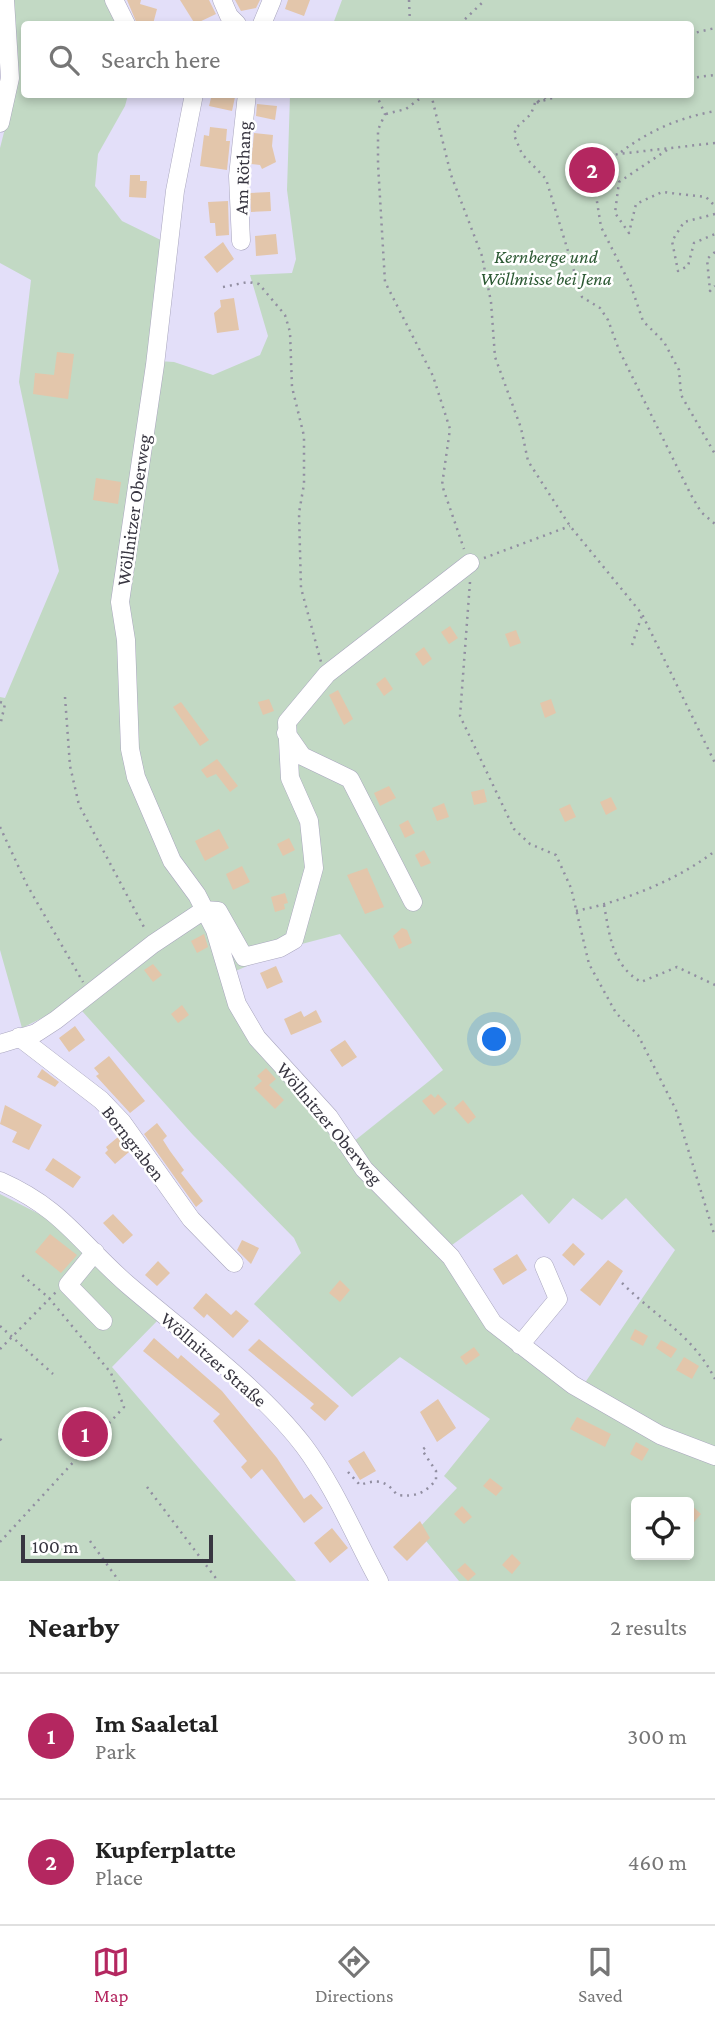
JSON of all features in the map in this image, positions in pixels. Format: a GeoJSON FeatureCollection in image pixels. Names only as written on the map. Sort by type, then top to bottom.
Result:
{"type":"FeatureCollection","features":[{"type":"Feature","properties":{"kind":"street"},"geometry":{"type":"LineString","coordinates":[[0,123],[10,78],[5,0]]}},
{"type":"Feature","properties":{"kind":"street"},"geometry":{"type":"LineString","coordinates":[[114,0],[124,21]]}},
{"type":"Feature","properties":{"kind":"street"},"geometry":{"type":"LineString","coordinates":[[263,21],[272,0]]}},
{"type":"Feature","properties":{"kind":"street","name":"Wöllnitzer Oberweg"},"geometry":{"type":"LineString","coordinates":[[193,98],[173,204],[155,365],[120,602],[126,640],[130,749],[136,778],[172,861],[204,910],[221,945],[237,1004],[257,1038],[329,1117],[364,1169],[452,1257],[493,1323],[573,1385],[660,1435],[715,1455]]}},
{"type":"Feature","properties":{"kind":"street","name":"Am Röthang"},"geometry":{"type":"LineString","coordinates":[[241,241],[238,176],[247,98]]}},
{"type":"Feature","properties":{"kind":"street"},"geometry":{"type":"LineString","coordinates":[[413,902],[350,779],[302,756],[286,733],[293,712],[327,674],[470,563]]}},
{"type":"Feature","properties":{"kind":"street","name":"Wöllnitzer Oberweg"},"geometry":{"type":"LineString","coordinates":[[204,910],[218,912],[244,957],[280,948],[294,940],[314,868],[309,821],[290,778],[286,733]]}},
{"type":"Feature","properties":{"kind":"street"},"geometry":{"type":"LineString","coordinates":[[0,1044],[36,1033],[91,994],[153,944],[204,910]]}},
{"type":"Feature","properties":{"kind":"street","name":"Borngraben"},"geometry":{"type":"LineString","coordinates":[[19,1037],[101,1100],[121,1122],[191,1219],[234,1263]]}},
{"type":"Feature","properties":{"kind":"street","name":"Wöllnitzer Straße"},"geometry":{"type":"LineString","coordinates":[[0,1181],[46,1204],[115,1273],[285,1423],[305,1447],[379,1581]]}},
{"type":"Feature","properties":{"kind":"street"},"geometry":{"type":"LineString","coordinates":[[95,1252],[68,1285],[103,1321]]}},
{"type":"Feature","properties":{"kind":"street"},"geometry":{"type":"LineString","coordinates":[[520,1345],[558,1299],[544,1266]]}},
{"type":"Feature","properties":{"kind":"path"},"geometry":{"type":"LineString","coordinates":[[409,0],[410,21]]}},
{"type":"Feature","properties":{"kind":"path"},"geometry":{"type":"LineString","coordinates":[[463,21],[485,0]]}},
{"type":"Feature","properties":{"kind":"path"},"geometry":{"type":"LineString","coordinates":[[694,33],[715,28]]}},
{"type":"Feature","properties":{"kind":"path"},"geometry":{"type":"LineString","coordinates":[[694,78],[715,75]]}},
{"type":"Feature","properties":{"kind":"path"},"geometry":{"type":"LineString","coordinates":[[378,98],[385,114],[378,130],[385,282],[433,376],[450,429],[442,485],[470,563],[460,716],[514,829],[530,844],[556,855],[571,888],[589,964],[616,1013],[638,1035],[677,1110],[715,1237]]}},
{"type":"Feature","properties":{"kind":"path"},"geometry":{"type":"LineString","coordinates":[[385,114],[406,109],[423,98]]}},
{"type":"Feature","properties":{"kind":"path"},"geometry":{"type":"LineString","coordinates":[[430,98],[452,174],[482,256],[491,302],[495,357],[521,428],[528,461],[570,526],[642,614],[715,763]]}},
{"type":"Feature","properties":{"kind":"path"},"geometry":{"type":"LineString","coordinates":[[544,98],[535,103],[531,114],[516,128],[514,135],[522,154],[547,179],[582,297],[600,308],[645,405],[670,447],[691,495],[701,513],[715,524]]}},
{"type":"Feature","properties":{"kind":"path"},"geometry":{"type":"LineString","coordinates":[[535,103],[552,98]]}},
{"type":"Feature","properties":{"kind":"path"},"geometry":{"type":"LineString","coordinates":[[618,153],[647,132],[686,117],[715,111]]}},
{"type":"Feature","properties":{"kind":"path"},"geometry":{"type":"LineString","coordinates":[[715,143],[618,153],[603,158],[592,170],[601,227],[631,286],[643,321],[664,342],[679,370],[681,395],[715,454]]}},
{"type":"Feature","properties":{"kind":"path"},"geometry":{"type":"LineString","coordinates":[[670,148],[619,182],[615,213],[629,233],[636,204],[662,192],[706,197],[715,206]]}},
{"type":"Feature","properties":{"kind":"path"},"geometry":{"type":"LineString","coordinates":[[715,214],[684,222],[671,241],[678,271],[688,266],[694,243],[715,234]]}},
{"type":"Feature","properties":{"kind":"path"},"geometry":{"type":"LineString","coordinates":[[715,252],[707,259],[710,291],[715,286]]}},
{"type":"Feature","properties":{"kind":"path"},"geometry":{"type":"LineString","coordinates":[[223,287],[248,282],[259,284],[285,315],[290,332],[292,387],[303,436],[304,484],[299,513],[301,588],[312,635],[327,674]]}},
{"type":"Feature","properties":{"kind":"path"},"geometry":{"type":"LineString","coordinates":[[470,563],[570,526]]}},
{"type":"Feature","properties":{"kind":"path"},"geometry":{"type":"LineString","coordinates":[[632,645],[642,614]]}},
{"type":"Feature","properties":{"kind":"path"},"geometry":{"type":"LineString","coordinates":[[65,697],[70,766],[79,805],[153,944]]}},
{"type":"Feature","properties":{"kind":"path"},"geometry":{"type":"LineString","coordinates":[[0,702],[5,704],[0,726]]}},
{"type":"Feature","properties":{"kind":"path"},"geometry":{"type":"LineString","coordinates":[[0,827],[27,885],[91,994]]}},
{"type":"Feature","properties":{"kind":"path"},"geometry":{"type":"LineString","coordinates":[[576,911],[604,905],[668,880],[715,851]]}},
{"type":"Feature","properties":{"kind":"path"},"geometry":{"type":"LineString","coordinates":[[604,905],[611,944],[624,972],[641,982],[677,967],[715,985]]}},
{"type":"Feature","properties":{"kind":"path"},"geometry":{"type":"LineString","coordinates":[[0,1542],[124,1407],[111,1373],[48,1297],[23,1275]]}},
{"type":"Feature","properties":{"kind":"path"},"geometry":{"type":"LineString","coordinates":[[622,1283],[648,1309],[697,1347],[715,1379]]}},
{"type":"Feature","properties":{"kind":"path"},"geometry":{"type":"LineString","coordinates":[[0,1349],[48,1297],[68,1285]]}},
{"type":"Feature","properties":{"kind":"path"},"geometry":{"type":"LineString","coordinates":[[0,1326],[53,1374]]}},
{"type":"Feature","properties":{"kind":"path"},"geometry":{"type":"LineString","coordinates":[[348,1472],[360,1485],[374,1480],[390,1485],[397,1495],[414,1497],[427,1491],[436,1480],[436,1471],[422,1450],[426,1447]]}},
{"type":"Feature","properties":{"kind":"path"},"geometry":{"type":"LineString","coordinates":[[147,1487],[218,1581]]}},
{"type":"Feature","properties":{"kind":"path"},"geometry":{"type":"LineString","coordinates":[[90,1541],[119,1581]]}},
{"type":"Feature","properties":{"kind":"green space","name":"Kernberge und Wöllmisse bei Jena"},"geometry":{"type":"Polygon","coordinates":[[[12,0],[107,0],[118,21],[21,21],[21,98],[127,98],[98,154],[95,186],[122,221],[171,245],[158,361],[174,362],[213,375],[260,355],[268,336],[250,275],[292,273],[296,259],[287,190],[290,98],[694,98],[694,21],[334,21],[342,0],[715,0],[715,1581],[459,1581],[417,1530],[457,1488],[444,1476],[490,1419],[400,1357],[352,1397],[254,1304],[301,1253],[294,1238],[193,1135],[74,1002],[22,1028],[0,950],[0,697],[5,698],[59,571],[19,382],[31,280],[0,263],[0,148],[17,81],[12,0]],[[340,934],[294,946],[224,976],[232,999],[343,1150],[443,1070],[340,934]],[[522,1194],[441,1253],[501,1338],[578,1393],[675,1250],[626,1198],[602,1220],[573,1198],[549,1224],[522,1194]]]}},
{"type":"Feature","properties":{"kind":"green space"},"geometry":{"type":"Polygon","coordinates":[[[0,1194],[59,1224],[158,1320],[112,1367],[296,1581],[0,1581],[0,1194]]]}},
{"type":"Feature","properties":{"kind":"building"},"geometry":{"type":"Polygon","coordinates":[[[127,0],[141,0],[140,4],[157,9],[154,21],[136,21],[127,0]]]}},
{"type":"Feature","properties":{"kind":"building"},"geometry":{"type":"Polygon","coordinates":[[[180,0],[209,0],[216,14],[201,21],[193,21],[180,0]]]}},
{"type":"Feature","properties":{"kind":"building"},"geometry":{"type":"Polygon","coordinates":[[[235,0],[260,0],[256,8],[241,11],[235,0]]]}},
{"type":"Feature","properties":{"kind":"building"},"geometry":{"type":"Polygon","coordinates":[[[288,0],[310,0],[304,16],[285,9],[288,0]]]}},
{"type":"Feature","properties":{"kind":"building"},"geometry":{"type":"Polygon","coordinates":[[[211,98],[235,98],[232,111],[209,106],[211,98]]]}},
{"type":"Feature","properties":{"kind":"building"},"geometry":{"type":"Polygon","coordinates":[[[257,104],[277,106],[275,120],[256,116],[257,104]]]}},
{"type":"Feature","properties":{"kind":"building"},"geometry":{"type":"Polygon","coordinates":[[[210,127],[227,129],[226,141],[230,141],[227,170],[200,166],[204,135],[209,136],[210,127]]]}},
{"type":"Feature","properties":{"kind":"building"},"geometry":{"type":"Polygon","coordinates":[[[254,133],[273,135],[272,146],[276,162],[262,169],[260,165],[251,164],[254,133]]]}},
{"type":"Feature","properties":{"kind":"building"},"geometry":{"type":"Polygon","coordinates":[[[130,175],[140,175],[140,181],[147,181],[146,198],[129,197],[130,175]]]}},
{"type":"Feature","properties":{"kind":"building"},"geometry":{"type":"Polygon","coordinates":[[[270,192],[271,211],[251,212],[250,193],[270,192]]]}},
{"type":"Feature","properties":{"kind":"building"},"geometry":{"type":"Polygon","coordinates":[[[228,201],[229,235],[216,236],[215,223],[210,223],[208,202],[228,201]]]}},
{"type":"Feature","properties":{"kind":"building"},"geometry":{"type":"Polygon","coordinates":[[[276,234],[278,254],[256,256],[255,236],[276,234]]]}},
{"type":"Feature","properties":{"kind":"building"},"geometry":{"type":"Polygon","coordinates":[[[223,242],[234,259],[217,273],[204,257],[223,242]]]}},
{"type":"Feature","properties":{"kind":"building"},"geometry":{"type":"Polygon","coordinates":[[[234,298],[239,330],[217,333],[214,313],[221,307],[220,300],[234,298]]]}},
{"type":"Feature","properties":{"kind":"building"},"geometry":{"type":"Polygon","coordinates":[[[57,352],[74,354],[68,399],[33,394],[35,373],[54,375],[57,352]]]}},
{"type":"Feature","properties":{"kind":"building"},"geometry":{"type":"Polygon","coordinates":[[[96,478],[121,482],[118,504],[93,500],[96,478]]]}},
{"type":"Feature","properties":{"kind":"building"},"geometry":{"type":"Polygon","coordinates":[[[450,626],[458,638],[449,644],[441,632],[450,626]]]}},
{"type":"Feature","properties":{"kind":"building"},"geometry":{"type":"Polygon","coordinates":[[[516,630],[521,643],[510,647],[505,634],[516,630]]]}},
{"type":"Feature","properties":{"kind":"building"},"geometry":{"type":"Polygon","coordinates":[[[424,647],[432,659],[423,666],[415,654],[424,647]]]}},
{"type":"Feature","properties":{"kind":"building"},"geometry":{"type":"Polygon","coordinates":[[[385,677],[393,689],[384,696],[376,684],[385,677]]]}},
{"type":"Feature","properties":{"kind":"building"},"geometry":{"type":"Polygon","coordinates":[[[338,690],[353,719],[344,725],[329,695],[338,690]]]}},
{"type":"Feature","properties":{"kind":"building"},"geometry":{"type":"Polygon","coordinates":[[[269,699],[274,711],[263,715],[258,702],[269,699]]]}},
{"type":"Feature","properties":{"kind":"building"},"geometry":{"type":"Polygon","coordinates":[[[551,699],[556,713],[545,718],[540,703],[551,699]]]}},
{"type":"Feature","properties":{"kind":"building"},"geometry":{"type":"Polygon","coordinates":[[[181,702],[209,740],[200,746],[173,707],[181,702]]]}},
{"type":"Feature","properties":{"kind":"building"},"geometry":{"type":"Polygon","coordinates":[[[217,759],[238,786],[230,792],[216,774],[207,778],[201,770],[217,759]]]}},
{"type":"Feature","properties":{"kind":"building"},"geometry":{"type":"Polygon","coordinates":[[[389,786],[396,798],[380,806],[374,793],[389,786]]]}},
{"type":"Feature","properties":{"kind":"building"},"geometry":{"type":"Polygon","coordinates":[[[484,789],[487,802],[474,805],[471,792],[484,789]]]}},
{"type":"Feature","properties":{"kind":"building"},"geometry":{"type":"Polygon","coordinates":[[[611,797],[617,809],[606,815],[600,802],[611,797]]]}},
{"type":"Feature","properties":{"kind":"building"},"geometry":{"type":"Polygon","coordinates":[[[444,803],[449,817],[437,821],[432,808],[444,803]]]}},
{"type":"Feature","properties":{"kind":"building"},"geometry":{"type":"Polygon","coordinates":[[[570,804],[576,817],[565,822],[559,809],[570,804]]]}},
{"type":"Feature","properties":{"kind":"building"},"geometry":{"type":"Polygon","coordinates":[[[408,820],[415,833],[405,838],[399,825],[408,820]]]}},
{"type":"Feature","properties":{"kind":"building"},"geometry":{"type":"Polygon","coordinates":[[[219,829],[229,848],[205,861],[195,841],[219,829]]]}},
{"type":"Feature","properties":{"kind":"building"},"geometry":{"type":"Polygon","coordinates":[[[289,838],[295,850],[283,856],[277,844],[289,838]]]}},
{"type":"Feature","properties":{"kind":"building"},"geometry":{"type":"Polygon","coordinates":[[[424,850],[431,863],[421,867],[415,855],[424,850]]]}},
{"type":"Feature","properties":{"kind":"building"},"geometry":{"type":"Polygon","coordinates":[[[242,866],[250,882],[233,890],[226,874],[242,866]]]}},
{"type":"Feature","properties":{"kind":"building"},"geometry":{"type":"Polygon","coordinates":[[[367,868],[384,907],[365,914],[347,875],[367,868]]]}},
{"type":"Feature","properties":{"kind":"building"},"geometry":{"type":"Polygon","coordinates":[[[285,893],[288,903],[284,904],[285,909],[275,912],[271,897],[285,893]]]}},
{"type":"Feature","properties":{"kind":"building"},"geometry":{"type":"Polygon","coordinates":[[[402,928],[407,930],[412,943],[399,949],[393,936],[402,928]]]}},
{"type":"Feature","properties":{"kind":"building"},"geometry":{"type":"Polygon","coordinates":[[[204,934],[208,947],[197,953],[191,941],[204,934]]]}},
{"type":"Feature","properties":{"kind":"building"},"geometry":{"type":"Polygon","coordinates":[[[153,964],[162,975],[153,982],[144,970],[153,964]]]}},
{"type":"Feature","properties":{"kind":"building"},"geometry":{"type":"Polygon","coordinates":[[[276,966],[283,982],[267,989],[260,973],[276,966]]]}},
{"type":"Feature","properties":{"kind":"building"},"geometry":{"type":"Polygon","coordinates":[[[182,1005],[189,1015],[178,1023],[171,1014],[182,1005]]]}},
{"type":"Feature","properties":{"kind":"building"},"geometry":{"type":"Polygon","coordinates":[[[316,1010],[322,1022],[291,1035],[284,1019],[301,1011],[304,1017],[316,1010]]]}},
{"type":"Feature","properties":{"kind":"building"},"geometry":{"type":"Polygon","coordinates":[[[75,1026],[85,1040],[69,1052],[59,1038],[75,1026]]]}},
{"type":"Feature","properties":{"kind":"building"},"geometry":{"type":"Polygon","coordinates":[[[345,1040],[357,1057],[342,1067],[330,1050],[345,1040]]]}},
{"type":"Feature","properties":{"kind":"building"},"geometry":{"type":"Polygon","coordinates":[[[109,1056],[145,1101],[130,1113],[96,1076],[99,1074],[94,1068],[109,1056]]]}},
{"type":"Feature","properties":{"kind":"building"},"geometry":{"type":"Polygon","coordinates":[[[266,1068],[276,1079],[269,1085],[284,1100],[275,1109],[254,1088],[262,1081],[257,1076],[266,1068]]]}},
{"type":"Feature","properties":{"kind":"building"},"geometry":{"type":"Polygon","coordinates":[[[42,1069],[59,1082],[55,1087],[37,1077],[42,1069]]]}},
{"type":"Feature","properties":{"kind":"building"},"geometry":{"type":"Polygon","coordinates":[[[431,1094],[435,1098],[438,1094],[447,1104],[434,1115],[422,1101],[431,1094]]]}},
{"type":"Feature","properties":{"kind":"building"},"geometry":{"type":"Polygon","coordinates":[[[463,1100],[476,1117],[468,1124],[454,1108],[463,1100]]]}},
{"type":"Feature","properties":{"kind":"building"},"geometry":{"type":"Polygon","coordinates":[[[5,1105],[42,1125],[29,1150],[12,1142],[17,1132],[0,1124],[5,1105]]]}},
{"type":"Feature","properties":{"kind":"building"},"geometry":{"type":"Polygon","coordinates":[[[157,1123],[167,1136],[163,1140],[184,1170],[181,1173],[203,1201],[196,1207],[144,1134],[157,1123]]]}},
{"type":"Feature","properties":{"kind":"building"},"geometry":{"type":"Polygon","coordinates":[[[118,1137],[129,1152],[115,1164],[105,1153],[108,1150],[106,1147],[118,1137]]]}},
{"type":"Feature","properties":{"kind":"building"},"geometry":{"type":"Polygon","coordinates":[[[53,1158],[81,1177],[73,1188],[45,1170],[53,1158]]]}},
{"type":"Feature","properties":{"kind":"building"},"geometry":{"type":"Polygon","coordinates":[[[113,1214],[133,1235],[123,1244],[103,1223],[113,1214]]]}},
{"type":"Feature","properties":{"kind":"building"},"geometry":{"type":"Polygon","coordinates":[[[50,1234],[77,1255],[61,1273],[35,1252],[50,1234]]]}},
{"type":"Feature","properties":{"kind":"building"},"geometry":{"type":"Polygon","coordinates":[[[242,1240],[259,1248],[251,1264],[237,1250],[242,1240]]]}},
{"type":"Feature","properties":{"kind":"building"},"geometry":{"type":"Polygon","coordinates":[[[573,1243],[585,1254],[574,1266],[562,1255],[573,1243]]]}},
{"type":"Feature","properties":{"kind":"building"},"geometry":{"type":"Polygon","coordinates":[[[517,1254],[527,1270],[503,1285],[493,1269],[517,1254]]]}},
{"type":"Feature","properties":{"kind":"building"},"geometry":{"type":"Polygon","coordinates":[[[608,1260],[623,1271],[600,1306],[580,1290],[608,1260]]]}},
{"type":"Feature","properties":{"kind":"building"},"geometry":{"type":"Polygon","coordinates":[[[158,1261],[170,1273],[157,1286],[145,1275],[158,1261]]]}},
{"type":"Feature","properties":{"kind":"building"},"geometry":{"type":"Polygon","coordinates":[[[340,1280],[350,1290],[340,1302],[329,1293],[340,1280]]]}},
{"type":"Feature","properties":{"kind":"building"},"geometry":{"type":"Polygon","coordinates":[[[206,1293],[231,1315],[236,1310],[249,1321],[233,1338],[207,1314],[204,1318],[193,1308],[206,1293]]]}},
{"type":"Feature","properties":{"kind":"building"},"geometry":{"type":"Polygon","coordinates":[[[635,1329],[648,1336],[643,1346],[630,1339],[635,1329]]]}},
{"type":"Feature","properties":{"kind":"building"},"geometry":{"type":"Polygon","coordinates":[[[154,1338],[178,1359],[181,1355],[222,1391],[277,1458],[304,1499],[311,1494],[323,1508],[304,1523],[262,1469],[251,1479],[241,1467],[247,1461],[213,1421],[220,1414],[143,1351],[154,1338]]]}},
{"type":"Feature","properties":{"kind":"building"},"geometry":{"type":"Polygon","coordinates":[[[259,1339],[339,1406],[325,1421],[310,1408],[314,1404],[248,1350],[259,1339]]]}},
{"type":"Feature","properties":{"kind":"building"},"geometry":{"type":"Polygon","coordinates":[[[661,1340],[677,1349],[671,1358],[656,1348],[661,1340]]]}},
{"type":"Feature","properties":{"kind":"building"},"geometry":{"type":"Polygon","coordinates":[[[474,1347],[480,1355],[466,1365],[460,1357],[474,1347]]]}},
{"type":"Feature","properties":{"kind":"building"},"geometry":{"type":"Polygon","coordinates":[[[684,1357],[699,1366],[692,1379],[676,1370],[684,1357]]]}},
{"type":"Feature","properties":{"kind":"building"},"geometry":{"type":"Polygon","coordinates":[[[438,1399],[456,1428],[437,1442],[420,1412],[438,1399]]]}},
{"type":"Feature","properties":{"kind":"building"},"geometry":{"type":"Polygon","coordinates":[[[577,1417],[611,1434],[605,1447],[570,1429],[577,1417]]]}},
{"type":"Feature","properties":{"kind":"building"},"geometry":{"type":"Polygon","coordinates":[[[636,1442],[649,1449],[642,1461],[630,1454],[636,1442]]]}},
{"type":"Feature","properties":{"kind":"building"},"geometry":{"type":"Polygon","coordinates":[[[364,1451],[376,1471],[360,1480],[348,1461],[364,1451]]]}},
{"type":"Feature","properties":{"kind":"building"},"geometry":{"type":"Polygon","coordinates":[[[490,1478],[503,1488],[496,1496],[483,1486],[490,1478]]]}},
{"type":"Feature","properties":{"kind":"building"},"geometry":{"type":"Polygon","coordinates":[[[462,1506],[472,1517],[464,1524],[454,1514],[462,1506]]]}},
{"type":"Feature","properties":{"kind":"building"},"geometry":{"type":"Polygon","coordinates":[[[694,1508],[701,1514],[694,1522],[694,1508]]]}},
{"type":"Feature","properties":{"kind":"building"},"geometry":{"type":"Polygon","coordinates":[[[420,1521],[430,1538],[407,1561],[393,1547],[420,1521]]]}},
{"type":"Feature","properties":{"kind":"building"},"geometry":{"type":"Polygon","coordinates":[[[332,1528],[348,1548],[330,1563],[314,1543],[332,1528]]]}},
{"type":"Feature","properties":{"kind":"building"},"geometry":{"type":"Polygon","coordinates":[[[512,1554],[521,1563],[512,1574],[502,1565],[512,1554]]]}},
{"type":"Feature","properties":{"kind":"building"},"geometry":{"type":"Polygon","coordinates":[[[465,1563],[476,1574],[468,1581],[457,1570],[465,1563]]]}},
{"type":"Feature","properties":{"kind":"place","name":"Kupferplatte"},"geometry":{"type":"Point","coordinates":[592,170]}},
{"type":"Feature","properties":{"kind":"place","name":"Im Saaletal"},"geometry":{"type":"Point","coordinates":[85,1434]}}]}
